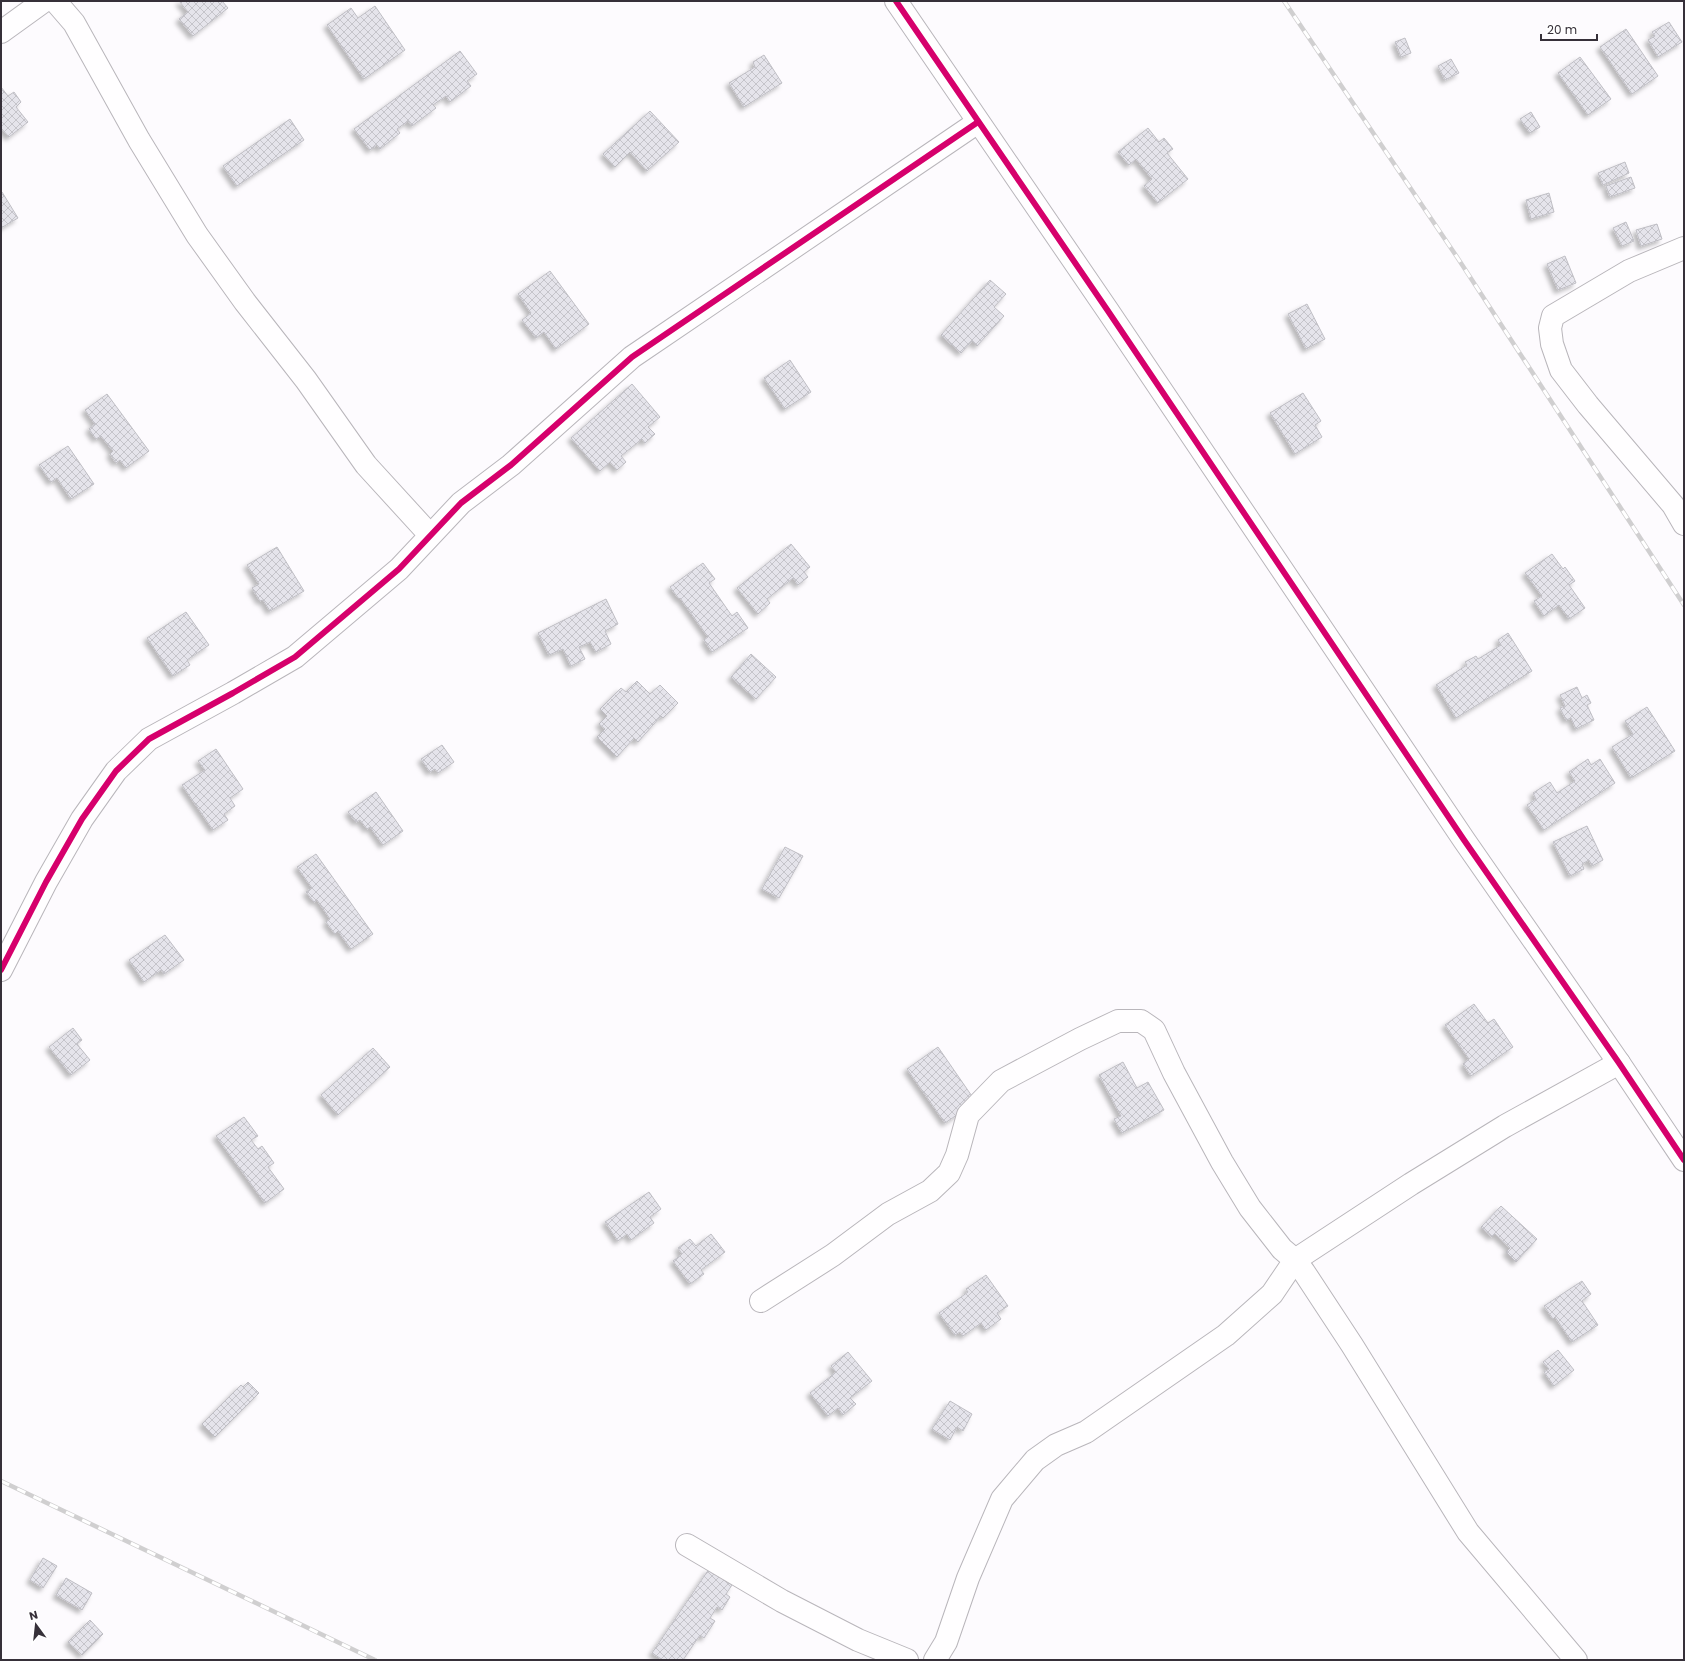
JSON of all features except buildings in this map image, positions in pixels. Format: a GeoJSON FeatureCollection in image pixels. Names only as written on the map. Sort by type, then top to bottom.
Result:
{"type":"FeatureCollection","features":[{"type":"Feature","properties":{"kind":"street"},"geometry":{"type":"LineString","coordinates":[[1,32],[44,1]]}},
{"type":"Feature","properties":{"kind":"street"},"geometry":{"type":"LineString","coordinates":[[55,1],[74,23],[139,140],[197,235],[245,302],[306,380],[366,465],[430,535]]}},
{"type":"Feature","properties":{"kind":"street"},"geometry":{"type":"LineString","coordinates":[[896,1],[1464,840],[1619,1063],[1684,1160]]}},
{"type":"Feature","properties":{"kind":"street"},"geometry":{"type":"LineString","coordinates":[[1,970],[46,882],[82,819],[116,771],[149,739],[295,657],[399,569],[461,503],[511,465],[632,357],[657,338],[978,122]]}},
{"type":"Feature","properties":{"kind":"street"},"geometry":{"type":"LineString","coordinates":[[1684,248],[1629,271],[1572,304],[1553,316],[1550,328],[1552,344],[1561,370],[1588,406],[1679,501],[1684,524]]}},
{"type":"Feature","properties":{"kind":"street"},"geometry":{"type":"LineString","coordinates":[[761,1301],[833,1255],[888,1214],[930,1191],[949,1172],[957,1155],[968,1115],[1001,1080],[1080,1039],[1118,1022],[1141,1021],[1154,1030],[1177,1080],[1222,1162],[1250,1208],[1282,1249],[1295,1260],[1304,1272],[1352,1345],[1468,1532],[1576,1660]]}},
{"type":"Feature","properties":{"kind":"street"},"geometry":{"type":"LineString","coordinates":[[935,1660],[946,1642],[968,1578],[1002,1500],[1035,1460],[1056,1445],[1086,1432],[1226,1335],[1272,1294],[1295,1260],[1411,1184],[1505,1126],[1619,1063]]}},
{"type":"Feature","properties":{"kind":"street"},"geometry":{"type":"LineString","coordinates":[[687,1545],[782,1601],[858,1640],[906,1660]]}},
{"type":"Feature","properties":{"kind":"railway"},"geometry":{"type":"LineString","coordinates":[[1284,1],[1457,257],[1684,605]]}},
{"type":"Feature","properties":{"kind":"railway"},"geometry":{"type":"LineString","coordinates":[[1,1481],[375,1660]]}},
{"type":"Feature","properties":{"kind":"cycle path"},"geometry":{"type":"LineString","coordinates":[[896,1],[1108,311],[1464,840],[1619,1063],[1684,1160]]}},
{"type":"Feature","properties":{"kind":"cycle path"},"geometry":{"type":"LineString","coordinates":[[1,970],[46,882],[82,819],[116,771],[149,739],[295,657],[399,569],[461,503],[511,465],[632,357],[978,122]]}}]}
